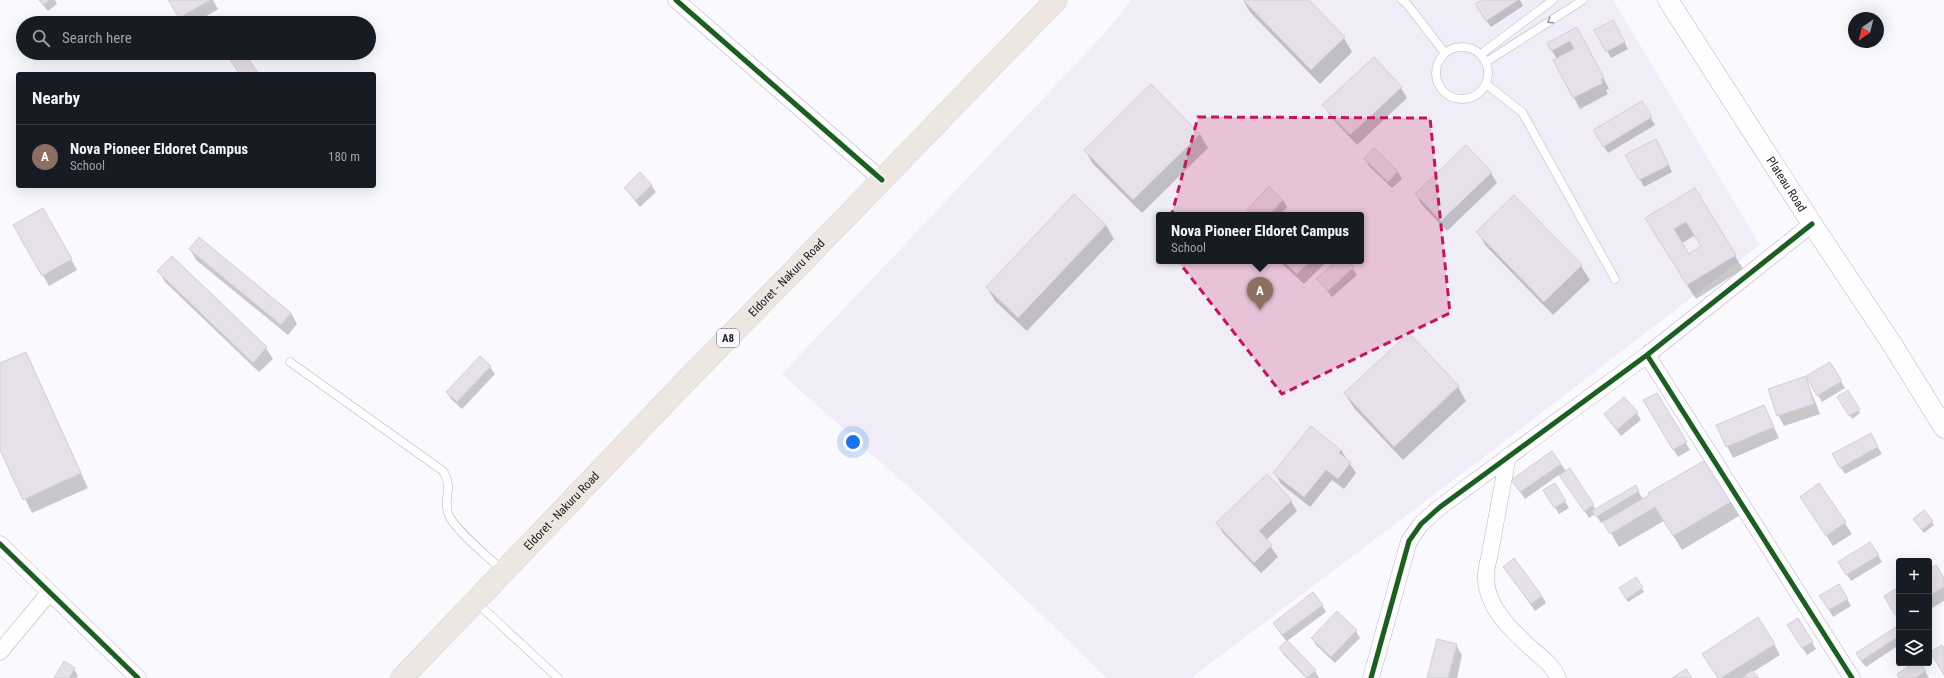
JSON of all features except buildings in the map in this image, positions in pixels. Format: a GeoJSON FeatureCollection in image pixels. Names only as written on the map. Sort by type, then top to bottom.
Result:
{"type":"FeatureCollection","features":[{"type":"Feature","properties":{"kind":"highway","name":"Eldoret - Nakuru Road"},"geometry":{"type":"LineString","coordinates":[[402,678],[682,385],[1056,0]]}},
{"type":"Feature","properties":{"kind":"street"},"geometry":{"type":"LineString","coordinates":[[676,0],[882,180]]}},
{"type":"Feature","properties":{"kind":"street","name":"Plateau Road"},"geometry":{"type":"LineString","coordinates":[[1668,0],[1812,224],[1892,344],[1944,428]]}},
{"type":"Feature","properties":{"kind":"street"},"geometry":{"type":"LineString","coordinates":[[1371,678],[1409,541],[1421,524],[1440,507],[1508,456],[1647,355],[1812,224]]}},
{"type":"Feature","properties":{"kind":"street"},"geometry":{"type":"LineString","coordinates":[[1647,355],[1852,678]]}},
{"type":"Feature","properties":{"kind":"street"},"geometry":{"type":"LineString","coordinates":[[1508,456],[1489,558],[1484,571],[1488,596],[1498,614],[1517,635],[1554,667],[1558,678]]}},
{"type":"Feature","properties":{"kind":"street"},"geometry":{"type":"LineString","coordinates":[[0,544],[138,678]]}},
{"type":"Feature","properties":{"kind":"street"},"geometry":{"type":"LineString","coordinates":[[0,652],[49,593]]}},
{"type":"Feature","properties":{"kind":"lane"},"geometry":{"type":"LineString","coordinates":[[1402,0],[1407,4],[1444,53]]}},
{"type":"Feature","properties":{"kind":"lane"},"geometry":{"type":"LineString","coordinates":[[1481,54],[1553,0]]}},
{"type":"Feature","properties":{"kind":"lane"},"geometry":{"type":"LineString","coordinates":[[1486,62],[1583,0]]}},
{"type":"Feature","properties":{"kind":"lane"},"geometry":{"type":"LineString","coordinates":[[1462,47],[1470,48],[1481,54],[1486,62],[1488,75],[1486,84],[1481,91],[1470,98],[1460,99],[1452,97],[1444,92],[1438,84],[1436,76],[1436,67],[1444,53],[1452,48],[1462,47]]}},
{"type":"Feature","properties":{"kind":"lane"},"geometry":{"type":"LineString","coordinates":[[1486,84],[1522,112],[1615,279]]}},
{"type":"Feature","properties":{"kind":"lane"},"geometry":{"type":"LineString","coordinates":[[290,362],[443,472],[448,480],[448,513],[456,526],[504,572]]}},
{"type":"Feature","properties":{"kind":"lane"},"geometry":{"type":"LineString","coordinates":[[476,601],[558,678]]}},
{"type":"Feature","properties":{"kind":"highlighted area"},"geometry":{"type":"Polygon","coordinates":[[[1198,117],[1430,118],[1450,313],[1282,394],[1164,243],[1198,117]]]}},
{"type":"Feature","properties":{"kind":"shaded area"},"geometry":{"type":"Polygon","coordinates":[[[1131,0],[1613,0],[1760,245],[1501,444],[1191,678],[1107,678],[923,500],[782,374],[1105,33],[1131,0]]]}},
{"type":"Feature","properties":{"kind":"cycle path"},"geometry":{"type":"LineString","coordinates":[[676,0],[882,180]]}},
{"type":"Feature","properties":{"kind":"cycle path"},"geometry":{"type":"LineString","coordinates":[[1371,678],[1409,541],[1421,524],[1440,507],[1647,355],[1812,224]]}},
{"type":"Feature","properties":{"kind":"cycle path"},"geometry":{"type":"LineString","coordinates":[[1647,355],[1852,678]]}},
{"type":"Feature","properties":{"kind":"cycle path"},"geometry":{"type":"LineString","coordinates":[[0,544],[138,678]]}},
{"type":"Feature","properties":{"kind":"place","name":"Nova Pioneer Eldoret Campus"},"geometry":{"type":"Point","coordinates":[1260,310]}}]}
